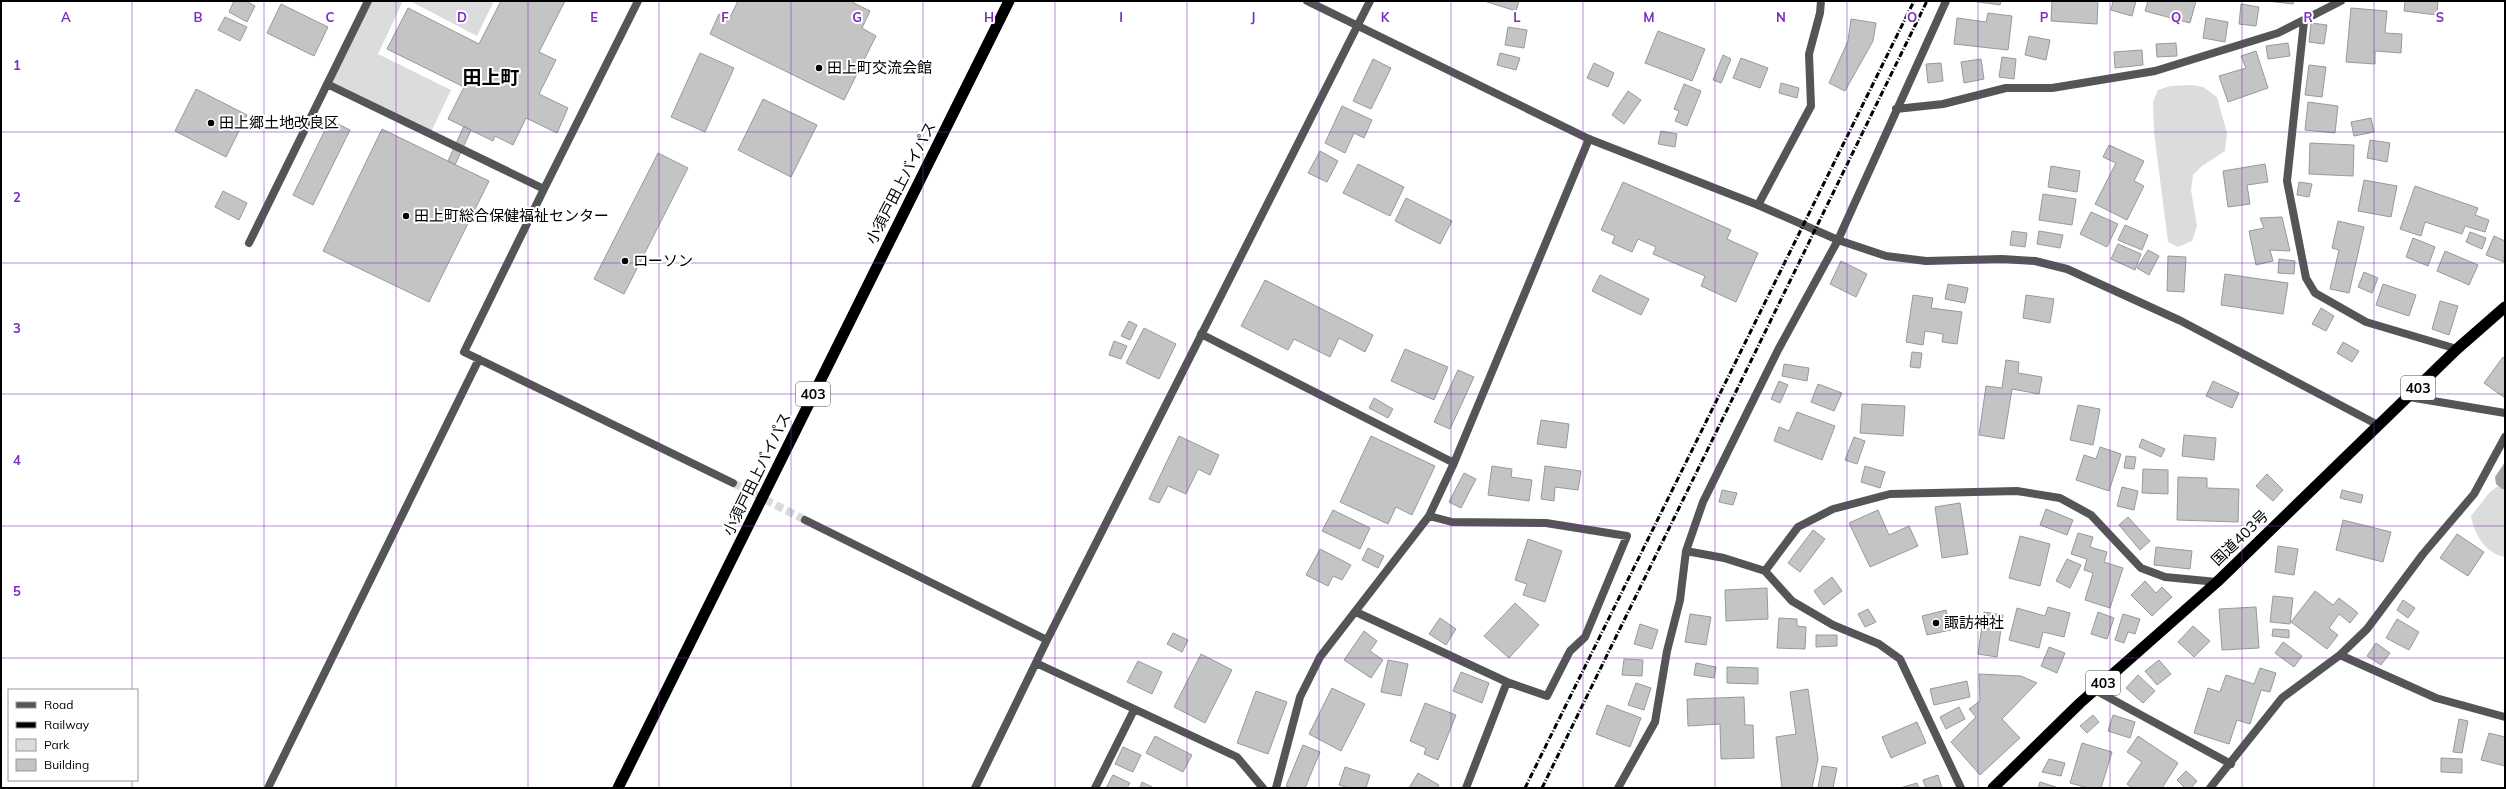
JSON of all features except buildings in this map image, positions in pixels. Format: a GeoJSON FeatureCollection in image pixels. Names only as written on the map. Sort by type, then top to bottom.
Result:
{"type":"FeatureCollection","features":[{"type":"Feature","properties":{"kind":"highway","name":"小須戸田上バイパス"},"geometry":{"type":"LineString","coordinates":[[619,788],[1009,1]]}},
{"type":"Feature","properties":{"kind":"highway","name":"国道403号"},"geometry":{"type":"LineString","coordinates":[[1993,788],[2095,690],[2217,582],[2457,349],[2505,306]]}},
{"type":"Feature","properties":{"kind":"street"},"geometry":{"type":"LineString","coordinates":[[249,243],[368,1]]}},
{"type":"Feature","properties":{"kind":"street"},"geometry":{"type":"LineString","coordinates":[[638,1],[464,352],[733,483]]}},
{"type":"Feature","properties":{"kind":"street"},"geometry":{"type":"LineString","coordinates":[[1307,1],[1589,139],[1758,205],[1838,240],[1886,256],[1926,261],[2002,259],[2028,260],[2067,269],[2181,321],[2378,425]]}},
{"type":"Feature","properties":{"kind":"street"},"geometry":{"type":"LineString","coordinates":[[975,788],[1047,640],[1370,1]]}},
{"type":"Feature","properties":{"kind":"street"},"geometry":{"type":"LineString","coordinates":[[1758,205],[1811,106],[1809,54],[1820,13],[1821,1]]}},
{"type":"Feature","properties":{"kind":"street"},"geometry":{"type":"LineString","coordinates":[[1618,788],[1655,722],[1667,651],[1680,600],[1686,551],[1703,502],[1778,350],[1838,240],[1946,1]]}},
{"type":"Feature","properties":{"kind":"street"},"geometry":{"type":"LineString","coordinates":[[1896,109],[1943,104],[2006,88],[2052,88],[2155,71],[2278,33],[2304,21],[2340,1]]}},
{"type":"Feature","properties":{"kind":"street"},"geometry":{"type":"LineString","coordinates":[[2304,21],[2287,181],[2306,278],[2315,293],[2366,322],[2457,349]]}},
{"type":"Feature","properties":{"kind":"street"},"geometry":{"type":"LineString","coordinates":[[327,84],[544,189]]}},
{"type":"Feature","properties":{"kind":"street"},"geometry":{"type":"LineString","coordinates":[[1276,788],[1300,697],[1320,657],[1429,516],[1454,463],[1589,139]]}},
{"type":"Feature","properties":{"kind":"street"},"geometry":{"type":"LineString","coordinates":[[1201,334],[1454,463]]}},
{"type":"Feature","properties":{"kind":"street"},"geometry":{"type":"LineString","coordinates":[[268,788],[479,359]]}},
{"type":"Feature","properties":{"kind":"street"},"geometry":{"type":"LineString","coordinates":[[2408,397],[2505,413]]}},
{"type":"Feature","properties":{"kind":"street"},"geometry":{"type":"LineString","coordinates":[[2210,788],[2231,764],[2282,698],[2340,655],[2367,629],[2424,554],[2474,494],[2505,437]]}},
{"type":"Feature","properties":{"kind":"street"},"geometry":{"type":"LineString","coordinates":[[1765,571],[1798,527],[1833,509],[1890,494],[2017,491],[2060,498],[2091,514],[2141,568],[2165,577],[2217,582]]}},
{"type":"Feature","properties":{"kind":"street"},"geometry":{"type":"LineString","coordinates":[[1356,612],[1507,682],[1547,696],[1570,651],[1585,637],[1627,536],[1546,523],[1452,522],[1429,516]]}},
{"type":"Feature","properties":{"kind":"street"},"geometry":{"type":"LineString","coordinates":[[805,520],[1047,640]]}},
{"type":"Feature","properties":{"kind":"street"},"geometry":{"type":"LineString","coordinates":[[1686,551],[1724,558],[1765,571],[1792,601],[1833,625],[1879,644],[1900,659],[1961,788]]}},
{"type":"Feature","properties":{"kind":"street"},"geometry":{"type":"LineString","coordinates":[[2340,655],[2436,698],[2505,717]]}},
{"type":"Feature","properties":{"kind":"street"},"geometry":{"type":"LineString","coordinates":[[1036,663],[1237,757],[1263,788]]}},
{"type":"Feature","properties":{"kind":"street"},"geometry":{"type":"LineString","coordinates":[[1466,788],[1507,682]]}},
{"type":"Feature","properties":{"kind":"street"},"geometry":{"type":"LineString","coordinates":[[2095,690],[2231,764]]}},
{"type":"Feature","properties":{"kind":"street"},"geometry":{"type":"LineString","coordinates":[[1095,788],[1134,710]]}},
{"type":"Feature","properties":{"kind":"green space"},"geometry":{"type":"Polygon","coordinates":[[[368,1],[403,1],[378,54],[451,90],[430,134],[327,84],[368,1]]]}},
{"type":"Feature","properties":{"kind":"green space"},"geometry":{"type":"Polygon","coordinates":[[[410,1],[494,1],[477,36],[410,1]]]}},
{"type":"Feature","properties":{"kind":"green space"},"geometry":{"type":"Polygon","coordinates":[[[2192,85],[2203,87],[2217,97],[2227,133],[2225,151],[2202,166],[2193,175],[2191,190],[2197,226],[2192,241],[2178,247],[2168,242],[2154,132],[2153,102],[2158,90],[2170,86],[2192,85]]]}},
{"type":"Feature","properties":{"kind":"green space"},"geometry":{"type":"Polygon","coordinates":[[[2505,481],[2505,557],[2492,552],[2482,542],[2475,530],[2471,516],[2490,492],[2505,481]]]}},
{"type":"Feature","properties":{"kind":"shaded area"},"geometry":{"type":"Polygon","coordinates":[[[2505,462],[2505,489],[2502,489],[2496,484],[2495,477],[2505,462]]]}},
{"type":"Feature","properties":{"kind":"tunnel"},"geometry":{"type":"LineString","coordinates":[[733,483],[805,520]]}},
{"type":"Feature","properties":{"kind":"railway"},"geometry":{"type":"LineString","coordinates":[[1525,788],[1914,1]]}},
{"type":"Feature","properties":{"kind":"railway"},"geometry":{"type":"LineString","coordinates":[[1542,788],[1927,1]]}},
{"type":"Feature","properties":{"kind":"place","name":"田上町交流会館"},"geometry":{"type":"Point","coordinates":[819,68]}},
{"type":"Feature","properties":{"kind":"place","name":"田上郷土地改良区"},"geometry":{"type":"Point","coordinates":[211,123]}},
{"type":"Feature","properties":{"kind":"place","name":"田上町総合保健福祉センター"},"geometry":{"type":"Point","coordinates":[406,216]}},
{"type":"Feature","properties":{"kind":"place","name":"ローソン"},"geometry":{"type":"Point","coordinates":[625,261]}},
{"type":"Feature","properties":{"kind":"place","name":"諏訪神社"},"geometry":{"type":"Point","coordinates":[1936,623]}},
{"type":"Feature","properties":{"kind":"district","name":"田上町"},"geometry":{"type":"Point","coordinates":[491,77]}}]}
